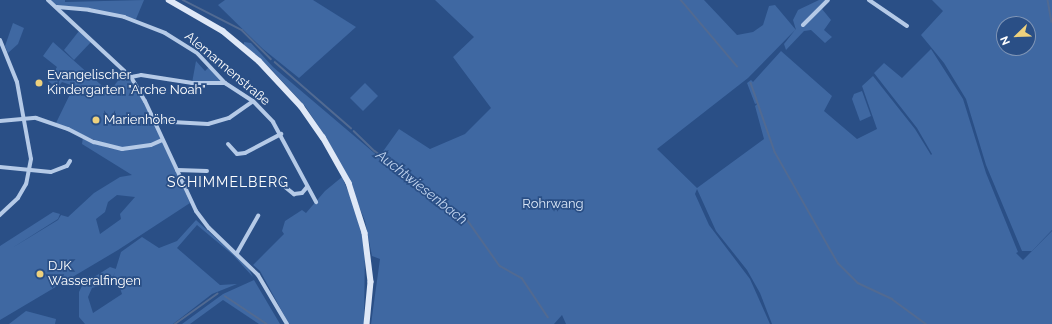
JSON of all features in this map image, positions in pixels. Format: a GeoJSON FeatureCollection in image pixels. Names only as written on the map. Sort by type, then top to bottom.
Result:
{"type":"FeatureCollection","features":[{"type":"Feature","properties":{"kind":"street"},"geometry":{"type":"LineString","coordinates":[[48,0],[131,77],[154,121],[196,212],[208,228],[237,253],[258,275],[287,324]]}},
{"type":"Feature","properties":{"kind":"street"},"geometry":{"type":"LineString","coordinates":[[169,0],[224,31],[259,61],[301,106],[323,137],[348,183],[365,233],[371,282],[367,324]]}},
{"type":"Feature","properties":{"kind":"street"},"geometry":{"type":"LineString","coordinates":[[803,25],[828,0]]}},
{"type":"Feature","properties":{"kind":"street"},"geometry":{"type":"LineString","coordinates":[[869,0],[907,26]]}},
{"type":"Feature","properties":{"kind":"street","name":"Alemannenstraße"},"geometry":{"type":"LineString","coordinates":[[57,7],[107,13],[160,30],[198,54],[225,83],[253,101],[281,134],[316,202]]}},
{"type":"Feature","properties":{"kind":"street"},"geometry":{"type":"LineString","coordinates":[[0,40],[17,82],[30,149],[30,170],[18,198],[0,215]]}},
{"type":"Feature","properties":{"kind":"street"},"geometry":{"type":"LineString","coordinates":[[131,77],[141,76],[192,83],[225,83]]}},
{"type":"Feature","properties":{"kind":"street"},"geometry":{"type":"LineString","coordinates":[[154,121],[208,124],[229,118],[253,101]]}},
{"type":"Feature","properties":{"kind":"street"},"geometry":{"type":"LineString","coordinates":[[0,121],[24,118],[54,124],[108,147],[138,148],[162,140]]}},
{"type":"Feature","properties":{"kind":"street"},"geometry":{"type":"LineString","coordinates":[[228,144],[237,154],[245,153],[281,134]]}},
{"type":"Feature","properties":{"kind":"street"},"geometry":{"type":"LineString","coordinates":[[0,166],[30,170],[57,171],[67,166],[70,161]]}},
{"type":"Feature","properties":{"kind":"street"},"geometry":{"type":"LineString","coordinates":[[177,170],[207,170]]}},
{"type":"Feature","properties":{"kind":"street"},"geometry":{"type":"LineString","coordinates":[[274,178],[294,194],[302,193],[307,187]]}},
{"type":"Feature","properties":{"kind":"street"},"geometry":{"type":"LineString","coordinates":[[237,253],[258,216]]}},
{"type":"Feature","properties":{"kind":"green space"},"geometry":{"type":"Polygon","coordinates":[[[49,0],[65,0],[65,2],[144,0],[136,19],[57,6],[49,0]]]}},
{"type":"Feature","properties":{"kind":"green space"},"geometry":{"type":"Polygon","coordinates":[[[225,0],[313,0],[356,27],[299,78],[263,49],[218,5],[225,0]]]}},
{"type":"Feature","properties":{"kind":"green space","name":"Rohrwang"},"geometry":{"type":"Polygon","coordinates":[[[435,0],[680,0],[692,14],[681,0],[704,0],[737,35],[753,32],[763,25],[769,6],[775,5],[796,30],[793,20],[798,10],[819,0],[828,0],[822,9],[831,20],[824,30],[832,37],[825,43],[811,30],[804,31],[786,50],[784,44],[795,30],[748,78],[657,149],[697,188],[764,139],[755,106],[758,103],[755,104],[747,83],[751,80],[753,82],[781,51],[832,96],[824,111],[857,139],[877,129],[862,86],[873,76],[915,129],[931,155],[932,154],[917,128],[874,73],[884,63],[902,78],[931,49],[963,99],[986,173],[1018,252],[1016,253],[1023,260],[1052,231],[1052,324],[772,324],[760,293],[747,270],[716,231],[697,189],[695,194],[709,225],[750,279],[770,324],[566,324],[562,315],[554,324],[371,324],[380,259],[372,256],[365,221],[349,181],[327,139],[305,106],[271,69],[244,45],[244,42],[251,43],[273,67],[379,157],[399,129],[430,149],[465,134],[491,108],[453,57],[474,37],[435,0]]]}},
{"type":"Feature","properties":{"kind":"green space"},"geometry":{"type":"Polygon","coordinates":[[[932,0],[1052,0],[1052,230],[1032,251],[1022,251],[986,165],[966,99],[944,63],[921,35],[943,11],[932,0]]]}},
{"type":"Feature","properties":{"kind":"green space"},"geometry":{"type":"Polygon","coordinates":[[[13,23],[24,28],[18,44],[8,53],[5,46],[13,23]]]}},
{"type":"Feature","properties":{"kind":"green space"},"geometry":{"type":"Polygon","coordinates":[[[79,31],[91,42],[74,60],[64,50],[79,31]]]}},
{"type":"Feature","properties":{"kind":"green space"},"geometry":{"type":"Polygon","coordinates":[[[53,42],[109,92],[125,72],[144,101],[161,139],[151,144],[122,149],[108,146],[56,123],[74,86],[62,82],[57,88],[48,81],[57,67],[43,56],[53,42]]]}},
{"type":"Feature","properties":{"kind":"green space"},"geometry":{"type":"Polygon","coordinates":[[[196,61],[205,71],[210,66],[225,83],[192,83],[196,61]]]}},
{"type":"Feature","properties":{"kind":"green space"},"geometry":{"type":"Polygon","coordinates":[[[365,83],[378,96],[363,111],[350,98],[365,83]]]}},
{"type":"Feature","properties":{"kind":"green space"},"geometry":{"type":"Polygon","coordinates":[[[862,91],[871,116],[860,121],[852,99],[854,94],[862,91]]]}},
{"type":"Feature","properties":{"kind":"green space"},"geometry":{"type":"Polygon","coordinates":[[[83,137],[108,148],[122,150],[162,141],[190,203],[118,250],[0,320],[0,246],[53,212],[60,214],[58,219],[12,248],[58,220],[61,215],[68,217],[94,193],[120,177],[132,175],[82,144],[83,137]],[[117,195],[108,202],[105,212],[96,219],[100,234],[121,219],[120,214],[135,197],[117,195]]]}},
{"type":"Feature","properties":{"kind":"green space"},"geometry":{"type":"Polygon","coordinates":[[[342,177],[353,203],[365,247],[364,324],[289,324],[260,271],[253,265],[284,234],[282,231],[285,221],[302,210],[306,213],[325,191],[342,177]]]}},
{"type":"Feature","properties":{"kind":"green space"},"geometry":{"type":"Polygon","coordinates":[[[196,220],[249,269],[253,277],[233,255],[197,225],[177,248],[220,285],[237,284],[212,294],[173,324],[85,324],[79,317],[79,292],[83,284],[110,267],[116,269],[121,252],[142,237],[159,248],[177,241],[196,220]],[[115,272],[111,282],[92,288],[88,297],[93,313],[122,294],[118,282],[113,278],[115,272]]]}},
{"type":"Feature","properties":{"kind":"green space"},"geometry":{"type":"Polygon","coordinates":[[[254,280],[280,324],[259,324],[223,300],[190,324],[182,324],[223,294],[254,280]]]}},
{"type":"Feature","properties":{"kind":"green space"},"geometry":{"type":"Polygon","coordinates":[[[26,311],[56,319],[55,324],[9,324],[26,311]]]}},
{"type":"Feature","properties":{"kind":"waterway","name":"Auchtwiesenbach"},"geometry":{"type":"LineString","coordinates":[[183,0],[242,30],[271,59]]}},
{"type":"Feature","properties":{"kind":"waterway"},"geometry":{"type":"LineString","coordinates":[[681,0],[737,66]]}},
{"type":"Feature","properties":{"kind":"waterway"},"geometry":{"type":"LineString","coordinates":[[1048,0],[1052,22]]}},
{"type":"Feature","properties":{"kind":"waterway","name":"Auchtwiesenbach"},"geometry":{"type":"LineString","coordinates":[[275,62],[351,128]]}},
{"type":"Feature","properties":{"kind":"waterway"},"geometry":{"type":"LineString","coordinates":[[751,83],[775,152],[838,263],[858,283],[892,299],[926,324]]}},
{"type":"Feature","properties":{"kind":"waterway","name":"Auchtwiesenbach"},"geometry":{"type":"LineString","coordinates":[[354,131],[375,151],[466,218],[500,266],[522,278],[548,317]]}},
{"type":"Feature","properties":{"kind":"waterway"},"geometry":{"type":"LineString","coordinates":[[175,324],[217,294]]}},
{"type":"Feature","properties":{"kind":"waterway"},"geometry":{"type":"LineString","coordinates":[[225,296],[267,324]]}},
{"type":"Feature","properties":{"kind":"place","name":"Evangelischer Kindergarten \"Arche Noah\""},"geometry":{"type":"Point","coordinates":[39,83]}},
{"type":"Feature","properties":{"kind":"place","name":"Marienhöhe"},"geometry":{"type":"Point","coordinates":[96,120]}},
{"type":"Feature","properties":{"kind":"place","name":"DJK Wasseralfingen"},"geometry":{"type":"Point","coordinates":[40,274]}},
{"type":"Feature","properties":{"kind":"district","name":"SCHIMMELBERG"},"geometry":{"type":"Point","coordinates":[228,182]}}]}
